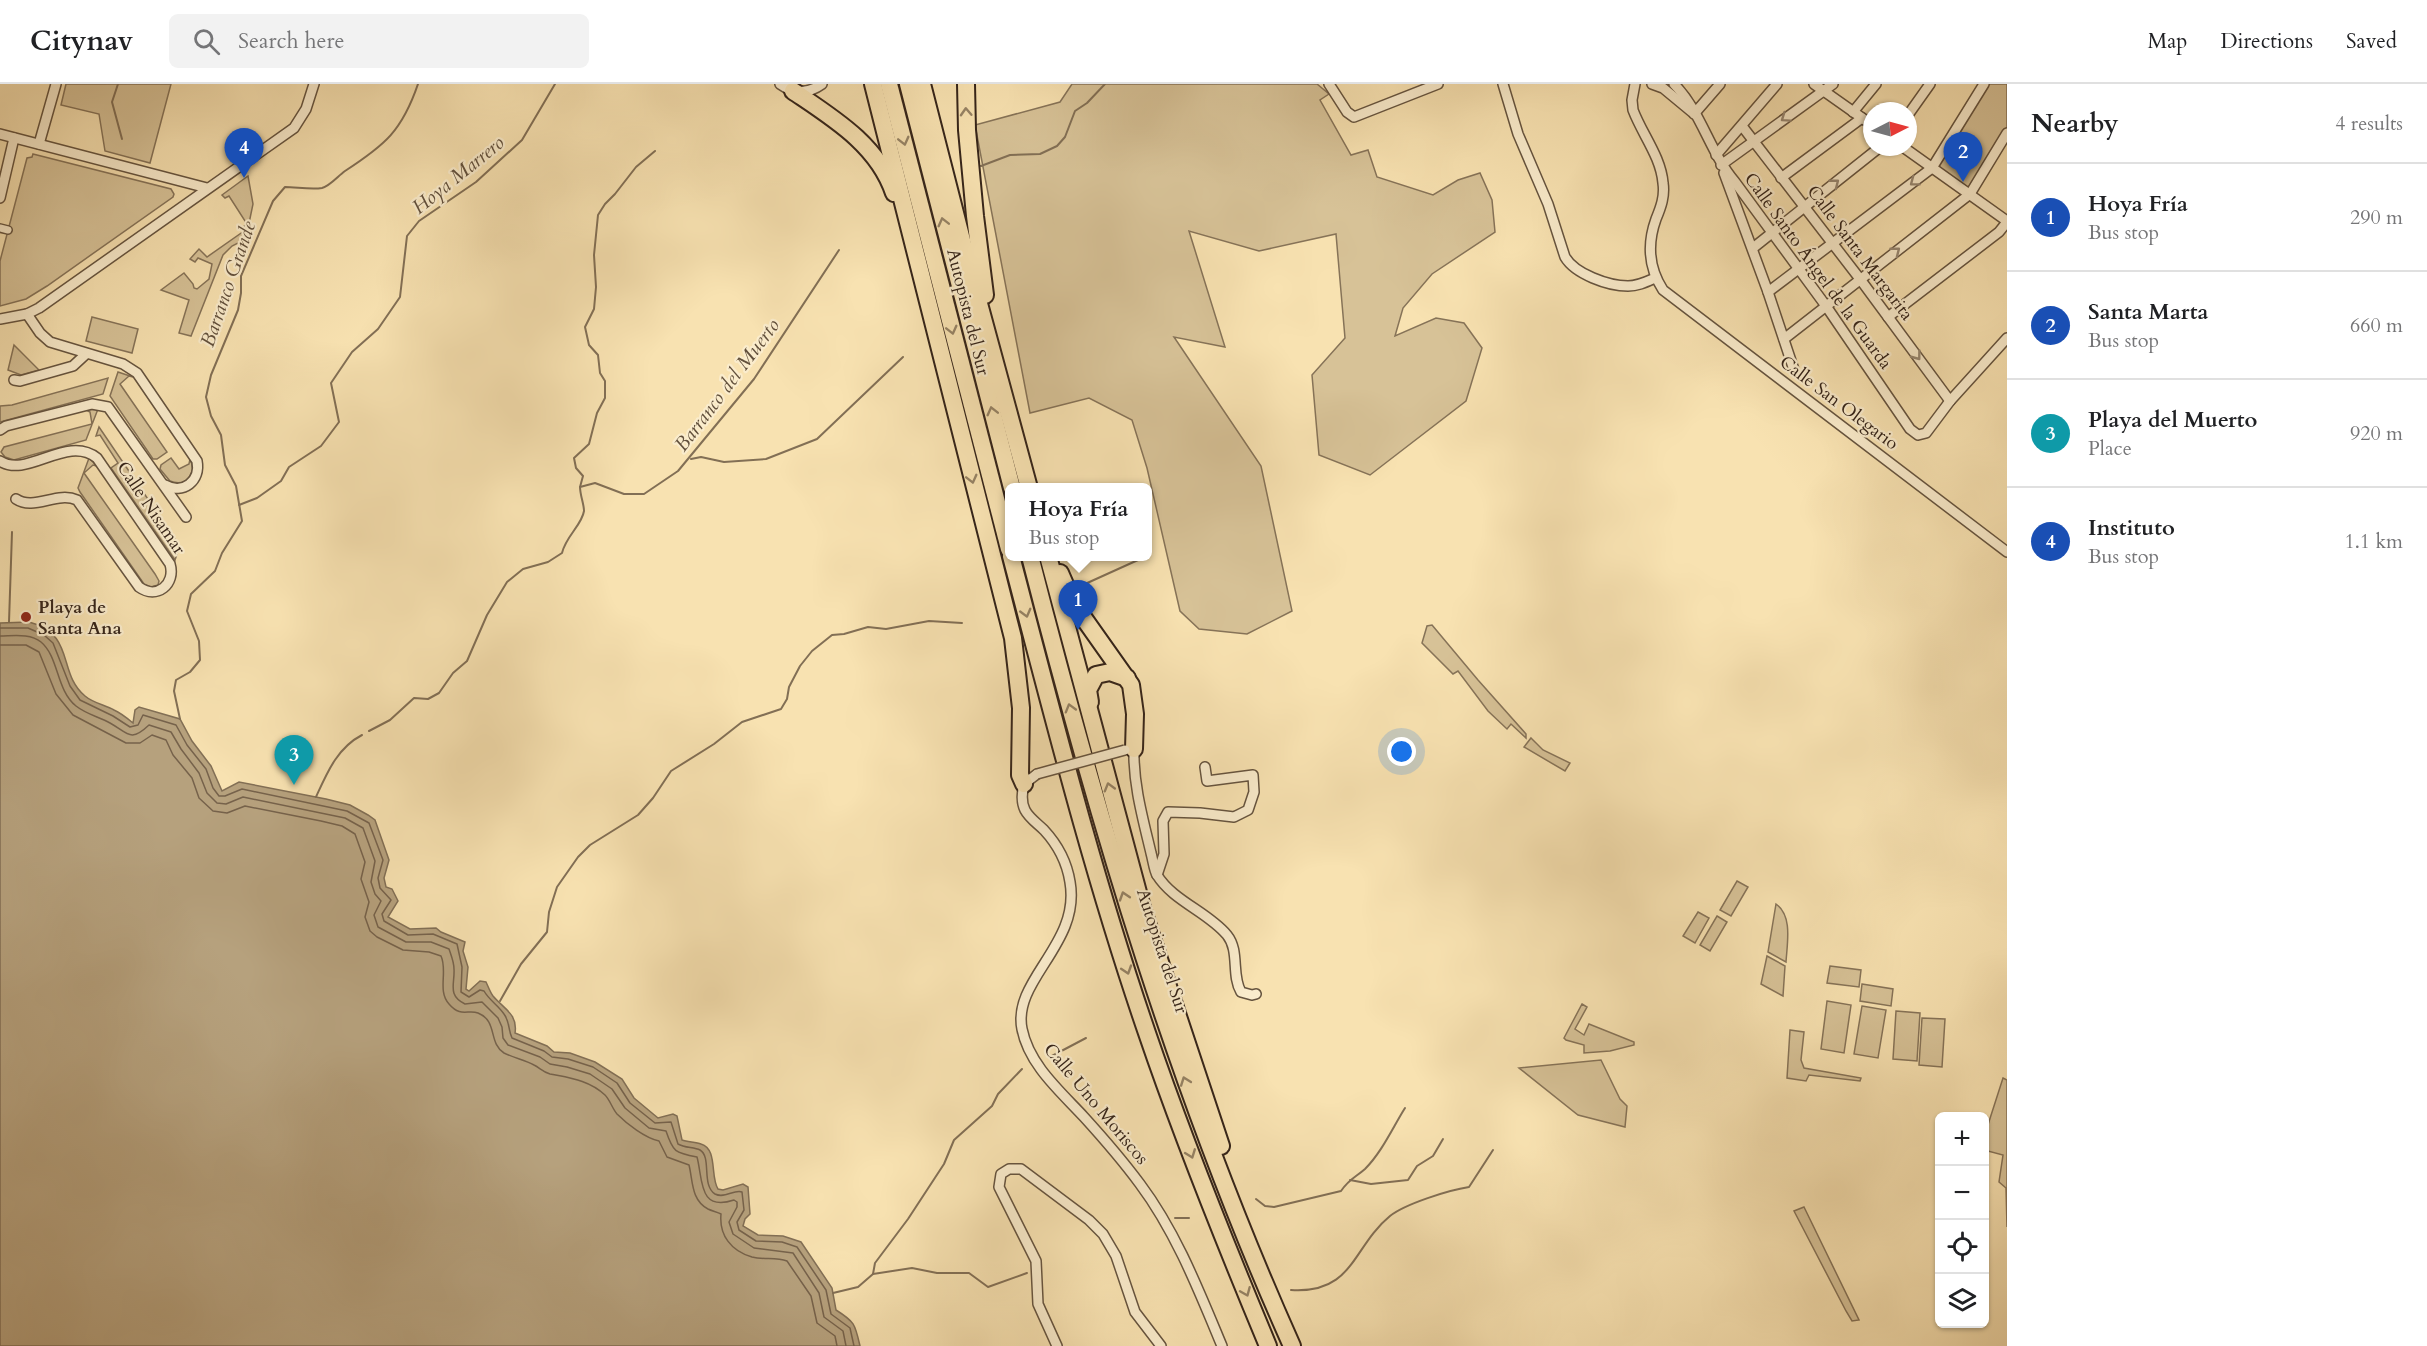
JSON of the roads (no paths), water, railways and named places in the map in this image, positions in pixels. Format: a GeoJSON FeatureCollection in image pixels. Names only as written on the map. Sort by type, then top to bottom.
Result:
{"type":"FeatureCollection","features":[{"type":"Feature","properties":{"kind":"highway"},"geometry":{"type":"LineString","coordinates":[[873,84],[1013,638],[1021,708],[1020,775],[1031,779]]}},
{"type":"Feature","properties":{"kind":"highway","name":"Autopista del Sur"},"geometry":{"type":"LineString","coordinates":[[889,84],[1005,533]]}},
{"type":"Feature","properties":{"kind":"highway","name":"Autopista del Sur"},"geometry":{"type":"LineString","coordinates":[[908,84],[1011,483]]}},
{"type":"Feature","properties":{"kind":"highway"},"geometry":{"type":"LineString","coordinates":[[922,84],[1028,483]]}},
{"type":"Feature","properties":{"kind":"highway"},"geometry":{"type":"LineString","coordinates":[[966,84],[967,130],[975,216],[994,358]]}},
{"type":"Feature","properties":{"kind":"highway"},"geometry":{"type":"LineString","coordinates":[[787,88],[847,128],[869,150],[892,186],[920,271]]}},
{"type":"Feature","properties":{"kind":"highway"},"geometry":{"type":"LineString","coordinates":[[944,360],[990,475]]}},
{"type":"Feature","properties":{"kind":"highway"},"geometry":{"type":"LineString","coordinates":[[1012,561],[1082,823],[1147,1032],[1223,1239],[1268,1346]]}},
{"type":"Feature","properties":{"kind":"highway","name":"Autopista del Sur"},"geometry":{"type":"LineString","coordinates":[[1031,561],[1111,854],[1166,1027],[1229,1197],[1292,1346]]}},
{"type":"Feature","properties":{"kind":"highway"},"geometry":{"type":"LineString","coordinates":[[1049,561],[1095,739],[1143,911],[1276,1310]]}},
{"type":"Feature","properties":{"kind":"highway"},"geometry":{"type":"LineString","coordinates":[[1055,561],[1073,603],[1127,678],[1134,703],[1129,749]]}},
{"type":"Feature","properties":{"kind":"highway"},"geometry":{"type":"LineString","coordinates":[[1095,739],[1096,723],[1089,698],[1091,681],[1096,675],[1104,672],[1118,673],[1127,678]]}},
{"type":"Feature","properties":{"kind":"street"},"geometry":{"type":"LineString","coordinates":[[39,144],[56,84]]}},
{"type":"Feature","properties":{"kind":"street"},"geometry":{"type":"LineString","coordinates":[[0,319],[27,314],[127,247],[294,128],[306,109],[314,84]]}},
{"type":"Feature","properties":{"kind":"street"},"geometry":{"type":"LineString","coordinates":[[787,88],[807,92],[822,84]]}},
{"type":"Feature","properties":{"kind":"street"},"geometry":{"type":"LineString","coordinates":[[1329,84],[1350,117],[1438,84]]}},
{"type":"Feature","properties":{"kind":"street"},"geometry":{"type":"LineString","coordinates":[[1503,84],[1524,152],[1548,204],[1565,257],[1570,265],[1616,284],[1636,285],[1655,278],[1649,251],[1652,233],[1662,205],[1664,186],[1662,172],[1633,110],[1632,99],[1635,84]]}},
{"type":"Feature","properties":{"kind":"street","name":"Calle Santo Ángel de la Guarda"},"geometry":{"type":"LineString","coordinates":[[1652,84],[1664,86],[1694,114]]}},
{"type":"Feature","properties":{"kind":"street","name":"Calle Santo Ángel de la Guarda"},"geometry":{"type":"LineString","coordinates":[[1674,84],[1684,94],[1721,165],[1826,306],[1910,429],[1917,435],[1926,433],[1950,401]]}},
{"type":"Feature","properties":{"kind":"street"},"geometry":{"type":"LineString","coordinates":[[1694,114],[1720,84]]}},
{"type":"Feature","properties":{"kind":"street"},"geometry":{"type":"LineString","coordinates":[[1716,155],[1777,84]]}},
{"type":"Feature","properties":{"kind":"street"},"geometry":{"type":"LineString","coordinates":[[1781,178],[1862,118],[1814,84]]}},
{"type":"Feature","properties":{"kind":"street"},"geometry":{"type":"LineString","coordinates":[[1721,165],[1833,84]]}},
{"type":"Feature","properties":{"kind":"street"},"geometry":{"type":"LineString","coordinates":[[1853,112],[1876,84]]}},
{"type":"Feature","properties":{"kind":"street"},"geometry":{"type":"LineString","coordinates":[[1917,102],[1930,84]]}},
{"type":"Feature","properties":{"kind":"street"},"geometry":{"type":"LineString","coordinates":[[1768,292],[1932,168],[1984,84]]}},
{"type":"Feature","properties":{"kind":"street","name":"Calle Santa Margarita"},"geometry":{"type":"LineString","coordinates":[[1742,126],[1860,279],[1950,401]]}},
{"type":"Feature","properties":{"kind":"street"},"geometry":{"type":"LineString","coordinates":[[1784,339],[1970,194],[2007,133]]}},
{"type":"Feature","properties":{"kind":"street"},"geometry":{"type":"LineString","coordinates":[[0,134],[207,188]]}},
{"type":"Feature","properties":{"kind":"street"},"geometry":{"type":"LineString","coordinates":[[0,198],[14,138]]}},
{"type":"Feature","properties":{"kind":"street"},"geometry":{"type":"LineString","coordinates":[[1753,249],[1869,156]]}},
{"type":"Feature","properties":{"kind":"street"},"geometry":{"type":"LineString","coordinates":[[1888,317],[1999,232],[2007,222],[1915,156]]}},
{"type":"Feature","properties":{"kind":"street","name":"Calle San Olegario"},"geometry":{"type":"LineString","coordinates":[[1721,165],[1753,249],[1794,370]]}},
{"type":"Feature","properties":{"kind":"street"},"geometry":{"type":"LineString","coordinates":[[1735,202],[1745,196]]}},
{"type":"Feature","properties":{"kind":"street"},"geometry":{"type":"LineString","coordinates":[[0,228],[8,230]]}},
{"type":"Feature","properties":{"kind":"street","name":"Calle San Olegario"},"geometry":{"type":"LineString","coordinates":[[1655,278],[1664,290],[2007,552]]}},
{"type":"Feature","properties":{"kind":"street","name":"Calle Nisamar"},"geometry":{"type":"LineString","coordinates":[[27,314],[40,333],[50,342],[123,363],[137,373],[197,461],[196,476],[190,484],[180,489],[165,485]]}},
{"type":"Feature","properties":{"kind":"street"},"geometry":{"type":"LineString","coordinates":[[1950,401],[2007,338]]}},
{"type":"Feature","properties":{"kind":"street"},"geometry":{"type":"LineString","coordinates":[[14,380],[20,381],[73,366],[86,354]]}},
{"type":"Feature","properties":{"kind":"street","name":"Calle Nisamar"},"geometry":{"type":"LineString","coordinates":[[0,430],[92,404],[103,405],[112,410],[186,517]]}},
{"type":"Feature","properties":{"kind":"street","name":"Calle Nisamar"},"geometry":{"type":"LineString","coordinates":[[0,461],[12,466],[77,450],[92,454],[170,564],[172,575],[170,582],[164,588],[154,592],[147,592],[139,587],[77,500],[62,497],[30,503],[16,499]]}},
{"type":"Feature","properties":{"kind":"street"},"geometry":{"type":"LineString","coordinates":[[1031,779],[1129,749],[1157,875],[1176,894],[1226,934],[1232,943],[1237,984],[1241,992],[1256,994]]}},
{"type":"Feature","properties":{"kind":"street"},"geometry":{"type":"LineString","coordinates":[[1157,875],[1164,854],[1163,821],[1168,812],[1234,817],[1248,810],[1254,792],[1253,775],[1206,781],[1205,768]]}},
{"type":"Feature","properties":{"kind":"street","name":"Calle Uno Moriscos"},"geometry":{"type":"LineString","coordinates":[[1031,779],[1022,800],[1025,810],[1046,832],[1060,852],[1066,868],[1071,907],[1064,932],[1025,1000],[1021,1026],[1024,1040],[1030,1053],[1049,1078],[1142,1185],[1177,1246],[1222,1346]]}},
{"type":"Feature","properties":{"kind":"street"},"geometry":{"type":"LineString","coordinates":[[1057,1346],[1038,1304],[1036,1261],[999,1187],[1001,1174],[1009,1168],[1022,1169],[1089,1220],[1103,1234],[1116,1256],[1135,1312],[1161,1346]]}},
{"type":"Feature","properties":{"kind":"water"},"geometry":{"type":"Polygon","coordinates":[[[29,622],[54,635],[76,687],[88,698],[117,711],[133,723],[135,710],[139,707],[180,719],[192,741],[211,766],[222,791],[239,782],[350,805],[375,820],[389,860],[384,878],[386,887],[392,889],[398,901],[388,917],[410,929],[436,928],[465,942],[463,951],[468,967],[466,989],[469,991],[480,981],[486,982],[493,996],[512,1016],[515,1033],[547,1046],[554,1052],[570,1053],[595,1062],[622,1079],[634,1098],[658,1118],[673,1114],[677,1116],[682,1140],[701,1144],[710,1151],[718,1189],[723,1190],[743,1184],[748,1187],[750,1214],[743,1226],[758,1235],[783,1236],[801,1242],[832,1288],[836,1310],[853,1324],[860,1346],[0,1346],[0,623],[29,622]]]}},
{"type":"Feature","properties":{"kind":"waterway"},"geometry":{"type":"LineString","coordinates":[[118,84],[112,102],[122,139]]}},
{"type":"Feature","properties":{"kind":"waterway","name":"Barranco Grande"},"geometry":{"type":"LineString","coordinates":[[180,719],[174,691],[176,680],[190,672],[200,660],[199,641],[187,611],[191,594],[215,571],[222,553],[242,521],[236,486],[225,465],[221,435],[211,416],[206,397],[211,375],[238,310],[241,276],[273,201],[285,187],[313,189],[325,187],[371,153],[398,125],[418,84]]}},
{"type":"Feature","properties":{"kind":"waterway","name":"Hoya Marrero"},"geometry":{"type":"LineString","coordinates":[[239,505],[257,498],[281,481],[289,467],[321,446],[339,422],[331,383],[352,352],[378,329],[400,297],[407,236],[419,221],[476,182],[522,140],[555,84]]}},
{"type":"Feature","properties":{"kind":"waterway","name":"Barranco del Muerto"},"geometry":{"type":"LineString","coordinates":[[981,166],[1010,155],[1040,154],[1057,146],[1065,137],[1075,111],[1087,103],[1105,84]]}},
{"type":"Feature","properties":{"kind":"waterway"},"geometry":{"type":"LineString","coordinates":[[580,487],[583,476],[576,468],[574,458],[589,444],[597,413],[605,398],[605,381],[600,373],[598,355],[589,345],[585,327],[594,309],[596,287],[594,255],[598,215],[636,167],[655,151]]}},
{"type":"Feature","properties":{"kind":"waterway","name":"Barranco del Muerto"},"geometry":{"type":"LineString","coordinates":[[369,731],[390,720],[414,698],[428,699],[439,693],[453,673],[467,661],[487,615],[507,582],[523,569],[548,562],[562,553],[583,516],[584,508],[580,487],[595,483],[624,494],[644,494],[678,471],[754,379],[839,250]]}},
{"type":"Feature","properties":{"kind":"waterway"},"geometry":{"type":"LineString","coordinates":[[691,459],[701,457],[724,462],[766,459],[817,439],[903,357]]}},
{"type":"Feature","properties":{"kind":"waterway"},"geometry":{"type":"LineString","coordinates":[[9,622],[12,532]]}},
{"type":"Feature","properties":{"kind":"waterway"},"geometry":{"type":"LineString","coordinates":[[1085,584],[1136,561]]}},
{"type":"Feature","properties":{"kind":"waterway"},"geometry":{"type":"LineString","coordinates":[[500,1001],[521,964],[547,932],[549,912],[557,887],[578,857],[590,845],[638,815],[653,798],[671,771],[714,744],[742,722],[781,709],[800,666],[812,651],[832,635],[868,627],[886,629],[929,621],[962,623]]}},
{"type":"Feature","properties":{"kind":"waterway","name":"Barranco del Muerto"},"geometry":{"type":"LineString","coordinates":[[316,797],[339,754],[353,740],[362,735]]}},
{"type":"Feature","properties":{"kind":"waterway"},"geometry":{"type":"LineString","coordinates":[[1050,1057],[1086,1038]]}},
{"type":"Feature","properties":{"kind":"waterway"},"geometry":{"type":"LineString","coordinates":[[873,1274],[875,1263],[908,1219],[944,1164],[954,1140],[992,1106],[998,1094],[1022,1069]]}},
{"type":"Feature","properties":{"kind":"waterway"},"geometry":{"type":"LineString","coordinates":[[1256,1199],[1265,1206],[1274,1207],[1341,1191],[1371,1162],[1405,1108]]}},
{"type":"Feature","properties":{"kind":"waterway"},"geometry":{"type":"LineString","coordinates":[[1350,1180],[1371,1184],[1408,1180],[1417,1166],[1433,1156],[1443,1139]]}},
{"type":"Feature","properties":{"kind":"waterway"},"geometry":{"type":"LineString","coordinates":[[1291,1290],[1312,1289],[1340,1277],[1377,1228],[1390,1216],[1428,1198],[1469,1187],[1493,1150]]}},
{"type":"Feature","properties":{"kind":"waterway"},"geometry":{"type":"LineString","coordinates":[[1175,1218],[1189,1218]]}},
{"type":"Feature","properties":{"kind":"waterway"},"geometry":{"type":"LineString","coordinates":[[833,1293],[858,1287],[873,1274],[912,1268],[937,1273],[969,1273],[988,1287],[1027,1273]]}},
{"type":"Feature","properties":{"kind":"place","name":"Instituto"},"geometry":{"type":"Point","coordinates":[244,178]}},
{"type":"Feature","properties":{"kind":"place","name":"Santa Marta"},"geometry":{"type":"Point","coordinates":[1963,182]}},
{"type":"Feature","properties":{"kind":"place","name":"Playa de Santa Ana"},"geometry":{"type":"Point","coordinates":[26,617]}},
{"type":"Feature","properties":{"kind":"place","name":"Hoya Fría"},"geometry":{"type":"Point","coordinates":[1078,630]}},
{"type":"Feature","properties":{"kind":"place","name":"Playa del Muerto"},"geometry":{"type":"Point","coordinates":[294,785]}}]}
